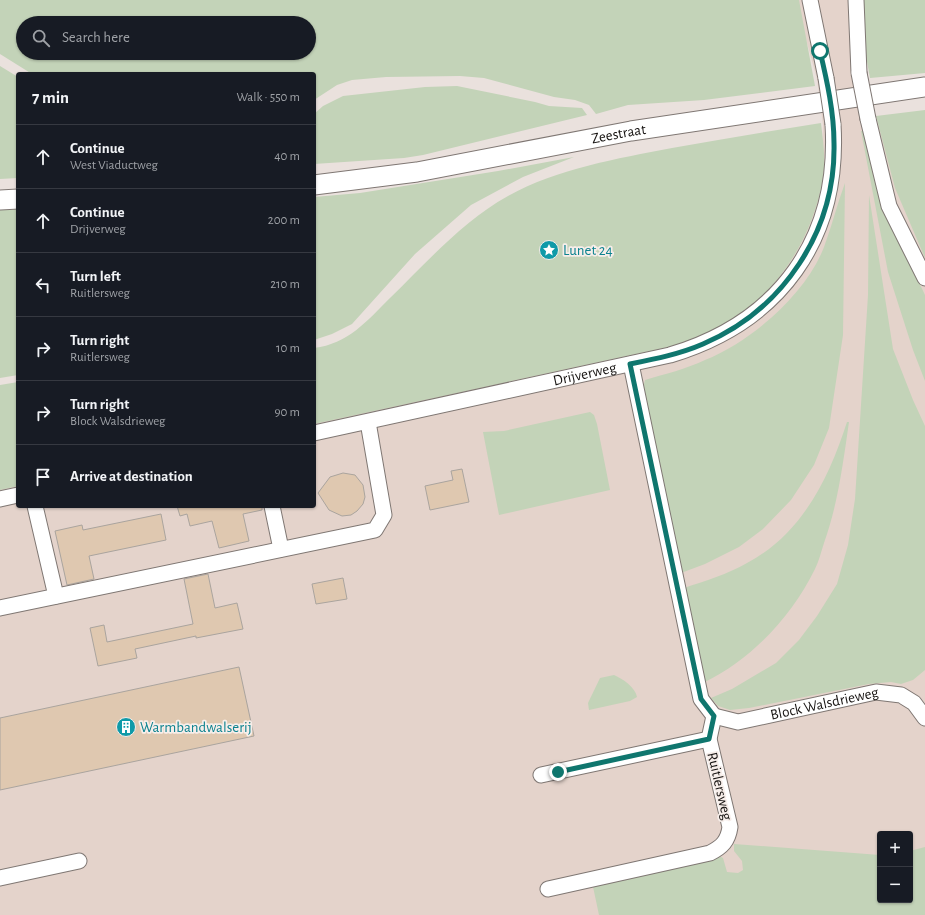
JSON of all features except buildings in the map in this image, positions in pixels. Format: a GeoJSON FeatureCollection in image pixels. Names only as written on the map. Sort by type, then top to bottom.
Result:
{"type":"FeatureCollection","features":[{"type":"Feature","properties":{"kind":"main road","name":"Zeestraat"},"geometry":{"type":"LineString","coordinates":[[316,185],[417,172],[631,131],[925,87]]}},
{"type":"Feature","properties":{"kind":"main road"},"geometry":{"type":"LineString","coordinates":[[0,200],[16,199]]}},
{"type":"Feature","properties":{"kind":"lane","name":"Drijverweg"},"geometry":{"type":"LineString","coordinates":[[316,433],[630,364],[687,350],[721,335],[749,317],[780,289],[805,256],[814,241],[825,211],[830,190],[834,159],[833,124],[826,78],[810,0]]}},
{"type":"Feature","properties":{"kind":"lane"},"geometry":{"type":"LineString","coordinates":[[856,0],[859,73],[868,119],[889,206],[925,278]]}},
{"type":"Feature","properties":{"kind":"lane"},"geometry":{"type":"LineString","coordinates":[[630,364],[701,699],[714,716]]}},
{"type":"Feature","properties":{"kind":"lane"},"geometry":{"type":"LineString","coordinates":[[0,608],[375,530],[384,515],[368,422]]}},
{"type":"Feature","properties":{"kind":"lane"},"geometry":{"type":"LineString","coordinates":[[0,499],[16,495]]}},
{"type":"Feature","properties":{"kind":"lane"},"geometry":{"type":"LineString","coordinates":[[35,508],[56,596]]}},
{"type":"Feature","properties":{"kind":"lane"},"geometry":{"type":"LineString","coordinates":[[272,508],[281,549]]}},
{"type":"Feature","properties":{"kind":"lane","name":"Block Walsdrieweg"},"geometry":{"type":"LineString","coordinates":[[714,716],[738,722],[876,692],[901,695],[914,703],[925,718]]}},
{"type":"Feature","properties":{"kind":"lane","name":"Ruitlersweg"},"geometry":{"type":"LineString","coordinates":[[548,889],[710,853],[721,847],[729,837],[730,827],[709,739],[714,716]]}},
{"type":"Feature","properties":{"kind":"lane"},"geometry":{"type":"LineString","coordinates":[[541,775],[709,739]]}},
{"type":"Feature","properties":{"kind":"lane"},"geometry":{"type":"LineString","coordinates":[[0,878],[78,861]]}},
{"type":"Feature","properties":{"kind":"shaded area"},"geometry":{"type":"Polygon","coordinates":[[[795,0],[866,0],[867,72],[874,118],[882,131],[925,230],[925,915],[0,915],[0,483],[16,479],[16,508],[316,508],[316,414],[821,170],[823,125],[817,79],[795,0]]]}},
{"type":"Feature","properties":{"kind":"green space"},"geometry":{"type":"Polygon","coordinates":[[[0,0],[799,0],[815,86],[704,100],[628,105],[596,114],[589,105],[575,100],[554,97],[484,78],[460,76],[386,77],[352,80],[337,85],[316,99],[316,72],[29,72],[0,54],[0,0]]]}},
{"type":"Feature","properties":{"kind":"green space"},"geometry":{"type":"Polygon","coordinates":[[[861,0],[925,0],[925,73],[870,78],[866,56],[861,41],[861,0]]]}},
{"type":"Feature","properties":{"kind":"green space"},"geometry":{"type":"Polygon","coordinates":[[[0,66],[16,76],[16,178],[0,179],[0,66]]]}},
{"type":"Feature","properties":{"kind":"green space"},"geometry":{"type":"Polygon","coordinates":[[[457,86],[549,106],[582,108],[587,115],[423,155],[404,158],[316,164],[316,112],[323,106],[343,96],[425,87],[457,86]]]}},
{"type":"Feature","properties":{"kind":"green space"},"geometry":{"type":"Polygon","coordinates":[[[925,110],[925,258],[895,188],[876,116],[925,110]]]}},
{"type":"Feature","properties":{"kind":"green space"},"geometry":{"type":"Polygon","coordinates":[[[821,123],[824,171],[818,200],[811,221],[791,261],[778,279],[763,296],[746,311],[721,329],[696,341],[316,424],[316,348],[337,342],[365,323],[432,256],[476,217],[508,196],[547,178],[609,161],[691,145],[821,123]]]}},
{"type":"Feature","properties":{"kind":"green space"},"geometry":{"type":"Polygon","coordinates":[[[861,131],[864,131],[882,205],[925,295],[925,381],[913,350],[888,272],[861,131]]]}},
{"type":"Feature","properties":{"kind":"green space"},"geometry":{"type":"Polygon","coordinates":[[[574,157],[523,177],[471,205],[415,254],[352,324],[332,334],[316,339],[316,197],[360,193],[574,157]]]}},
{"type":"Feature","properties":{"kind":"green space"},"geometry":{"type":"Polygon","coordinates":[[[845,183],[843,335],[829,428],[814,465],[791,500],[763,529],[739,547],[705,564],[681,573],[643,388],[645,380],[690,366],[723,352],[759,328],[775,314],[791,298],[816,265],[827,239],[845,183]]]}},
{"type":"Feature","properties":{"kind":"green space"},"geometry":{"type":"Polygon","coordinates":[[[869,195],[893,349],[925,426],[925,670],[913,680],[901,684],[891,682],[869,684],[749,708],[730,710],[718,706],[711,698],[732,689],[776,663],[799,640],[817,616],[837,584],[848,545],[855,499],[868,295],[869,195]]]}},
{"type":"Feature","properties":{"kind":"green space"},"geometry":{"type":"Polygon","coordinates":[[[16,209],[16,375],[0,378],[0,210],[16,209]]]}},
{"type":"Feature","properties":{"kind":"green space"},"geometry":{"type":"Polygon","coordinates":[[[16,382],[16,486],[0,490],[0,385],[16,382]]]}},
{"type":"Feature","properties":{"kind":"green space"},"geometry":{"type":"Polygon","coordinates":[[[590,412],[594,415],[597,424],[610,490],[499,515],[483,432],[504,431],[590,412]]]}},
{"type":"Feature","properties":{"kind":"green space"},"geometry":{"type":"Polygon","coordinates":[[[847,422],[849,422],[845,453],[833,513],[818,563],[806,586],[782,619],[754,649],[739,661],[705,682],[684,588],[740,567],[766,551],[783,537],[811,503],[822,484],[832,464],[847,422]]]}},
{"type":"Feature","properties":{"kind":"green space"},"geometry":{"type":"Polygon","coordinates":[[[614,675],[625,681],[634,690],[637,697],[630,701],[589,710],[588,703],[600,678],[614,675]]]}},
{"type":"Feature","properties":{"kind":"green space"},"geometry":{"type":"Polygon","coordinates":[[[734,844],[877,855],[877,903],[913,903],[913,850],[925,847],[925,915],[599,915],[592,882],[716,854],[723,858],[727,872],[738,873],[743,870],[742,861],[734,851],[734,844]]]}},
{"type":"Feature","properties":{"kind":"place","name":"Lunet 24"},"geometry":{"type":"Point","coordinates":[549,250]}},
{"type":"Feature","properties":{"kind":"place","name":"Warmbandwalserij"},"geometry":{"type":"Point","coordinates":[126,727]}},
{"type":"Feature","properties":{"kind":"route"},"geometry":{"type":"LineString","coordinates":[[558,772],[709,739],[714,716],[701,699],[630,364],[687,350],[703,344],[736,327],[765,305],[793,274],[805,256],[814,241],[825,211],[830,190],[834,159],[833,124],[820,51]]}}]}
